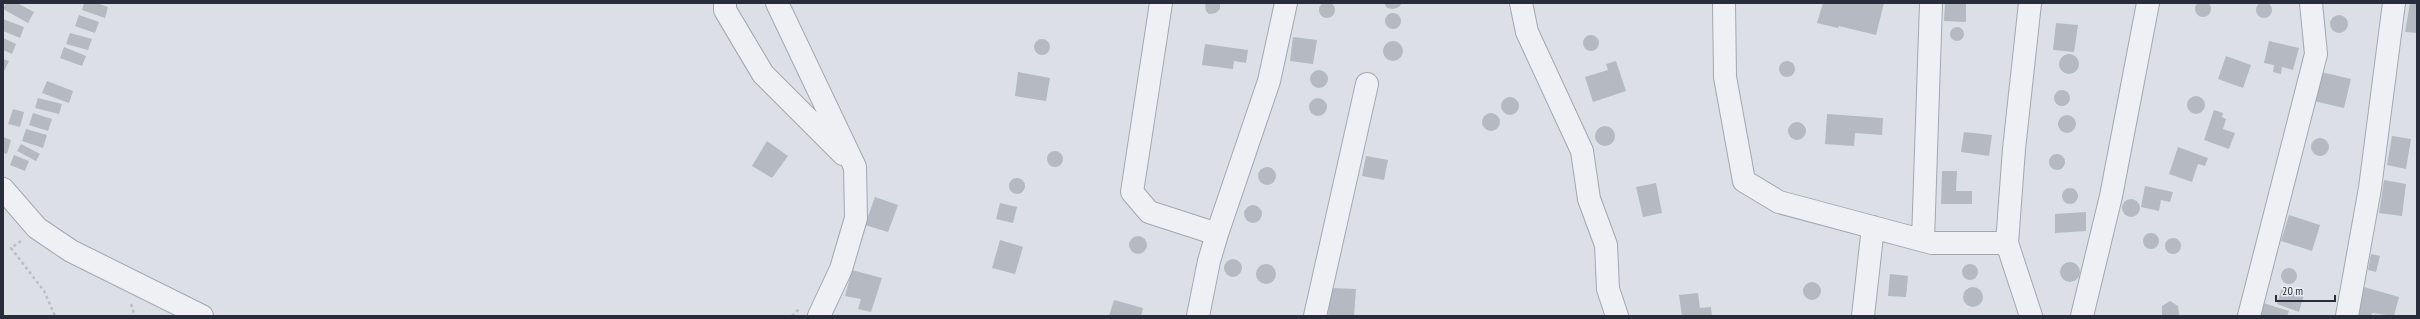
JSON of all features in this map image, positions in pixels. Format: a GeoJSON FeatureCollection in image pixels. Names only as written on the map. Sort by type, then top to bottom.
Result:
{"type":"FeatureCollection","features":[{"type":"Feature","properties":{"kind":"street"},"geometry":{"type":"LineString","coordinates":[[724,3],[724,10],[763,74],[855,167]]}},
{"type":"Feature","properties":{"kind":"street"},"geometry":{"type":"LineString","coordinates":[[777,3],[855,167],[856,218],[841,269],[820,316]]}},
{"type":"Feature","properties":{"kind":"street"},"geometry":{"type":"LineString","coordinates":[[1160,3],[1132,192],[1149,212],[1217,234]]}},
{"type":"Feature","properties":{"kind":"street"},"geometry":{"type":"LineString","coordinates":[[1198,316],[1209,261],[1217,234],[1269,81],[1286,3]]}},
{"type":"Feature","properties":{"kind":"street"},"geometry":{"type":"LineString","coordinates":[[1521,3],[1527,32],[1582,151],[1589,200],[1606,245],[1608,289],[1617,316]]}},
{"type":"Feature","properties":{"kind":"street"},"geometry":{"type":"LineString","coordinates":[[1724,3],[1725,77],[1744,181],[1779,202],[1932,243],[2007,243]]}},
{"type":"Feature","properties":{"kind":"street"},"geometry":{"type":"LineString","coordinates":[[1923,240],[1931,3]]}},
{"type":"Feature","properties":{"kind":"street"},"geometry":{"type":"LineString","coordinates":[[2030,3],[2014,149],[2007,243],[2031,316]]}},
{"type":"Feature","properties":{"kind":"street"},"geometry":{"type":"LineString","coordinates":[[2082,316],[2111,196],[2148,3]]}},
{"type":"Feature","properties":{"kind":"street"},"geometry":{"type":"LineString","coordinates":[[2249,316],[2316,54],[2311,3]]}},
{"type":"Feature","properties":{"kind":"street"},"geometry":{"type":"LineString","coordinates":[[2347,316],[2370,188],[2394,3]]}},
{"type":"Feature","properties":{"kind":"street"},"geometry":{"type":"LineString","coordinates":[[1315,316],[1366,84]]}},
{"type":"Feature","properties":{"kind":"street"},"geometry":{"type":"LineString","coordinates":[[3,189],[37,228],[71,251],[202,316]]}},
{"type":"Feature","properties":{"kind":"street"},"geometry":{"type":"LineString","coordinates":[[1863,316],[1873,227]]}},
{"type":"Feature","properties":{"kind":"path"},"geometry":{"type":"LineString","coordinates":[[37,228],[11,248],[44,291],[55,316]]}},
{"type":"Feature","properties":{"kind":"building"},"geometry":{"type":"Polygon","coordinates":[[[2203,1],[2210,6],[2211,9],[2206,16],[2203,17],[2196,12],[2195,9],[2200,2],[2203,1]]]}},
{"type":"Feature","properties":{"kind":"building"},"geometry":{"type":"Polygon","coordinates":[[[1324,2],[1330,2],[1335,7],[1333,16],[1330,18],[1324,18],[1319,13],[1319,7],[1324,2]]]}},
{"type":"Feature","properties":{"kind":"building"},"geometry":{"type":"Polygon","coordinates":[[[2261,2],[2267,2],[2272,7],[2270,16],[2267,18],[2261,18],[2256,13],[2256,7],[2261,2]]]}},
{"type":"Feature","properties":{"kind":"building"},"geometry":{"type":"Polygon","coordinates":[[[6,3],[17,3],[34,12],[28,23],[3,9],[6,3]]]}},
{"type":"Feature","properties":{"kind":"building"},"geometry":{"type":"Polygon","coordinates":[[[84,3],[97,3],[108,7],[105,18],[82,10],[84,3]]]}},
{"type":"Feature","properties":{"kind":"building"},"geometry":{"type":"Polygon","coordinates":[[[1205,3],[1220,3],[1220,9],[1216,13],[1209,14],[1206,11],[1205,3]]]}},
{"type":"Feature","properties":{"kind":"building"},"geometry":{"type":"Polygon","coordinates":[[[1384,3],[1402,3],[1399,7],[1393,9],[1387,8],[1384,3]]]}},
{"type":"Feature","properties":{"kind":"building"},"geometry":{"type":"Polygon","coordinates":[[[1823,3],[1884,3],[1876,35],[1839,26],[1838,28],[1817,23],[1823,3]]]}},
{"type":"Feature","properties":{"kind":"building"},"geometry":{"type":"Polygon","coordinates":[[[1945,3],[1966,3],[1966,22],[1944,21],[1945,3]]]}},
{"type":"Feature","properties":{"kind":"building"},"geometry":{"type":"Polygon","coordinates":[[[2410,3],[2417,3],[2417,33],[2405,32],[2410,3]]]}},
{"type":"Feature","properties":{"kind":"building"},"geometry":{"type":"Polygon","coordinates":[[[1393,13],[1399,15],[1401,21],[1399,27],[1393,29],[1387,27],[1385,21],[1387,15],[1393,13]]]}},
{"type":"Feature","properties":{"kind":"building"},"geometry":{"type":"Polygon","coordinates":[[[79,15],[99,22],[95,33],[75,26],[79,15]]]}},
{"type":"Feature","properties":{"kind":"building"},"geometry":{"type":"Polygon","coordinates":[[[2339,15],[2345,18],[2348,24],[2345,30],[2339,33],[2333,30],[2330,24],[2333,18],[2339,15]]]}},
{"type":"Feature","properties":{"kind":"building"},"geometry":{"type":"Polygon","coordinates":[[[3,19],[24,27],[20,38],[3,31],[3,19]]]}},
{"type":"Feature","properties":{"kind":"building"},"geometry":{"type":"Polygon","coordinates":[[[2056,23],[2078,25],[2074,52],[2053,50],[2056,23]]]}},
{"type":"Feature","properties":{"kind":"building"},"geometry":{"type":"Polygon","coordinates":[[[1954,27],[1960,27],[1964,31],[1964,37],[1960,41],[1954,41],[1950,37],[1950,31],[1954,27]]]}},
{"type":"Feature","properties":{"kind":"building"},"geometry":{"type":"Polygon","coordinates":[[[70,33],[92,39],[88,50],[66,44],[70,33]]]}},
{"type":"Feature","properties":{"kind":"building"},"geometry":{"type":"Polygon","coordinates":[[[1591,35],[1597,37],[1599,43],[1597,49],[1591,51],[1585,49],[1583,43],[1585,37],[1591,35]]]}},
{"type":"Feature","properties":{"kind":"building"},"geometry":{"type":"Polygon","coordinates":[[[1293,37],[1317,40],[1313,64],[1290,61],[1293,37]]]}},
{"type":"Feature","properties":{"kind":"building"},"geometry":{"type":"Polygon","coordinates":[[[3,38],[16,44],[12,54],[3,50],[3,38]]]}},
{"type":"Feature","properties":{"kind":"building"},"geometry":{"type":"Polygon","coordinates":[[[1039,39],[1045,39],[1050,44],[1048,53],[1045,55],[1039,55],[1034,50],[1034,44],[1039,39]]]}},
{"type":"Feature","properties":{"kind":"building"},"geometry":{"type":"Polygon","coordinates":[[[1393,41],[1400,44],[1403,51],[1400,58],[1393,61],[1386,58],[1383,51],[1386,44],[1393,41]]]}},
{"type":"Feature","properties":{"kind":"building"},"geometry":{"type":"Polygon","coordinates":[[[2269,41],[2299,48],[2293,70],[2282,67],[2281,74],[2273,72],[2274,65],[2264,63],[2269,41]]]}},
{"type":"Feature","properties":{"kind":"building"},"geometry":{"type":"Polygon","coordinates":[[[1205,44],[1248,50],[1246,63],[1234,61],[1233,69],[1202,65],[1205,44]]]}},
{"type":"Feature","properties":{"kind":"building"},"geometry":{"type":"Polygon","coordinates":[[[64,47],[86,56],[82,66],[60,58],[64,47]]]}},
{"type":"Feature","properties":{"kind":"building"},"geometry":{"type":"Polygon","coordinates":[[[2069,54],[2076,57],[2079,64],[2076,71],[2069,74],[2062,71],[2059,64],[2062,57],[2069,54]]]}},
{"type":"Feature","properties":{"kind":"building"},"geometry":{"type":"Polygon","coordinates":[[[2226,56],[2251,65],[2243,88],[2218,79],[2226,56]]]}},
{"type":"Feature","properties":{"kind":"building"},"geometry":{"type":"Polygon","coordinates":[[[3,59],[9,61],[4,71],[3,71],[3,59]]]}},
{"type":"Feature","properties":{"kind":"building"},"geometry":{"type":"Polygon","coordinates":[[[1616,61],[1626,91],[1593,102],[1585,77],[1608,70],[1606,64],[1616,61]]]}},
{"type":"Feature","properties":{"kind":"building"},"geometry":{"type":"Polygon","coordinates":[[[1784,61],[1790,61],[1795,66],[1793,75],[1790,77],[1784,77],[1779,72],[1779,66],[1784,61]]]}},
{"type":"Feature","properties":{"kind":"building"},"geometry":{"type":"Polygon","coordinates":[[[1319,70],[1325,73],[1328,79],[1325,85],[1319,88],[1313,85],[1310,79],[1313,73],[1319,70]]]}},
{"type":"Feature","properties":{"kind":"building"},"geometry":{"type":"Polygon","coordinates":[[[1018,72],[1050,78],[1046,101],[1015,96],[1018,72]]]}},
{"type":"Feature","properties":{"kind":"building"},"geometry":{"type":"Polygon","coordinates":[[[2321,72],[2351,79],[2344,108],[2314,101],[2321,72]]]}},
{"type":"Feature","properties":{"kind":"building"},"geometry":{"type":"Polygon","coordinates":[[[47,81],[73,91],[69,103],[42,93],[47,81]]]}},
{"type":"Feature","properties":{"kind":"building"},"geometry":{"type":"Polygon","coordinates":[[[2059,90],[2065,90],[2070,95],[2068,104],[2065,106],[2059,106],[2054,101],[2054,95],[2059,90]]]}},
{"type":"Feature","properties":{"kind":"building"},"geometry":{"type":"Polygon","coordinates":[[[2196,96],[2202,99],[2205,105],[2202,111],[2196,114],[2190,111],[2187,105],[2190,99],[2196,96]]]}},
{"type":"Feature","properties":{"kind":"building"},"geometry":{"type":"Polygon","coordinates":[[[1506,97],[1514,97],[1519,102],[1517,113],[1514,115],[1506,115],[1501,110],[1501,102],[1506,97]]]}},
{"type":"Feature","properties":{"kind":"building"},"geometry":{"type":"Polygon","coordinates":[[[38,98],[62,104],[59,114],[35,108],[38,98]]]}},
{"type":"Feature","properties":{"kind":"building"},"geometry":{"type":"Polygon","coordinates":[[[1318,98],[1324,101],[1327,107],[1324,113],[1318,116],[1312,113],[1309,107],[1312,101],[1318,98]]]}},
{"type":"Feature","properties":{"kind":"building"},"geometry":{"type":"Polygon","coordinates":[[[13,109],[24,112],[20,127],[8,124],[13,109]]]}},
{"type":"Feature","properties":{"kind":"building"},"geometry":{"type":"Polygon","coordinates":[[[2214,110],[2223,113],[2222,117],[2226,119],[2223,129],[2235,133],[2229,149],[2204,140],[2214,110]]]}},
{"type":"Feature","properties":{"kind":"building"},"geometry":{"type":"Polygon","coordinates":[[[33,113],[52,119],[48,131],[29,125],[33,113]]]}},
{"type":"Feature","properties":{"kind":"building"},"geometry":{"type":"Polygon","coordinates":[[[1491,113],[1497,116],[1500,122],[1497,128],[1491,131],[1485,128],[1482,122],[1485,116],[1491,113]]]}},
{"type":"Feature","properties":{"kind":"building"},"geometry":{"type":"Polygon","coordinates":[[[1827,114],[1883,118],[1882,135],[1855,133],[1854,146],[1825,144],[1827,114]]]}},
{"type":"Feature","properties":{"kind":"building"},"geometry":{"type":"Polygon","coordinates":[[[2063,115],[2071,115],[2076,120],[2074,131],[2071,133],[2063,133],[2058,128],[2058,120],[2063,115]]]}},
{"type":"Feature","properties":{"kind":"building"},"geometry":{"type":"Polygon","coordinates":[[[1797,122],[1803,125],[1806,131],[1803,137],[1797,140],[1791,137],[1788,131],[1791,125],[1797,122]]]}},
{"type":"Feature","properties":{"kind":"building"},"geometry":{"type":"Polygon","coordinates":[[[1605,126],[1612,129],[1615,136],[1612,143],[1605,146],[1598,143],[1595,136],[1598,129],[1605,126]]]}},
{"type":"Feature","properties":{"kind":"building"},"geometry":{"type":"Polygon","coordinates":[[[26,129],[47,135],[43,148],[22,141],[26,129]]]}},
{"type":"Feature","properties":{"kind":"building"},"geometry":{"type":"Polygon","coordinates":[[[1964,132],[1992,135],[1989,156],[1961,152],[1964,132]]]}},
{"type":"Feature","properties":{"kind":"building"},"geometry":{"type":"Polygon","coordinates":[[[2392,136],[2411,139],[2406,169],[2387,165],[2392,136]]]}},
{"type":"Feature","properties":{"kind":"building"},"geometry":{"type":"Polygon","coordinates":[[[3,137],[11,140],[7,154],[3,153],[3,137]]]}},
{"type":"Feature","properties":{"kind":"building"},"geometry":{"type":"Polygon","coordinates":[[[2320,138],[2326,141],[2329,147],[2326,153],[2320,156],[2314,153],[2311,147],[2314,141],[2320,138]]]}},
{"type":"Feature","properties":{"kind":"building"},"geometry":{"type":"Polygon","coordinates":[[[767,141],[788,156],[772,178],[752,166],[767,141]]]}},
{"type":"Feature","properties":{"kind":"building"},"geometry":{"type":"Polygon","coordinates":[[[21,144],[40,154],[36,161],[17,151],[21,144]]]}},
{"type":"Feature","properties":{"kind":"building"},"geometry":{"type":"Polygon","coordinates":[[[2178,147],[2208,158],[2205,166],[2198,164],[2192,182],[2169,174],[2178,147]]]}},
{"type":"Feature","properties":{"kind":"building"},"geometry":{"type":"Polygon","coordinates":[[[1052,151],[1058,151],[1063,156],[1061,165],[1058,167],[1052,167],[1047,162],[1047,156],[1052,151]]]}},
{"type":"Feature","properties":{"kind":"building"},"geometry":{"type":"Polygon","coordinates":[[[2054,154],[2060,154],[2065,159],[2063,168],[2060,170],[2054,170],[2049,165],[2049,159],[2054,154]]]}},
{"type":"Feature","properties":{"kind":"building"},"geometry":{"type":"Polygon","coordinates":[[[14,155],[29,161],[25,171],[10,165],[14,155]]]}},
{"type":"Feature","properties":{"kind":"building"},"geometry":{"type":"Polygon","coordinates":[[[1366,156],[1388,160],[1384,180],[1362,176],[1366,156]]]}},
{"type":"Feature","properties":{"kind":"building"},"geometry":{"type":"Polygon","coordinates":[[[1263,167],[1271,167],[1276,172],[1274,183],[1271,185],[1263,185],[1258,180],[1258,172],[1263,167]]]}},
{"type":"Feature","properties":{"kind":"building"},"geometry":{"type":"Polygon","coordinates":[[[1942,171],[1957,171],[1956,191],[1972,191],[1972,204],[1941,204],[1942,171]]]}},
{"type":"Feature","properties":{"kind":"building"},"geometry":{"type":"Polygon","coordinates":[[[1014,178],[1020,178],[1025,183],[1023,192],[1020,194],[1014,194],[1009,189],[1009,183],[1014,178]]]}},
{"type":"Feature","properties":{"kind":"building"},"geometry":{"type":"Polygon","coordinates":[[[2384,180],[2406,184],[2402,216],[2379,213],[2384,180]]]}},
{"type":"Feature","properties":{"kind":"building"},"geometry":{"type":"Polygon","coordinates":[[[1656,183],[1662,213],[1643,217],[1636,187],[1656,183]]]}},
{"type":"Feature","properties":{"kind":"building"},"geometry":{"type":"Polygon","coordinates":[[[2145,186],[2173,192],[2170,202],[2161,200],[2159,211],[2141,207],[2145,186]]]}},
{"type":"Feature","properties":{"kind":"building"},"geometry":{"type":"Polygon","coordinates":[[[2067,188],[2073,188],[2078,193],[2076,202],[2073,204],[2067,204],[2062,199],[2062,193],[2067,188]]]}},
{"type":"Feature","properties":{"kind":"building"},"geometry":{"type":"Polygon","coordinates":[[[875,197],[898,205],[888,232],[865,225],[875,197]]]}},
{"type":"Feature","properties":{"kind":"building"},"geometry":{"type":"Polygon","coordinates":[[[2127,199],[2135,199],[2140,204],[2138,215],[2135,217],[2127,217],[2122,212],[2122,204],[2127,199]]]}},
{"type":"Feature","properties":{"kind":"building"},"geometry":{"type":"Polygon","coordinates":[[[1000,203],[1017,207],[1013,223],[996,219],[1000,203]]]}},
{"type":"Feature","properties":{"kind":"building"},"geometry":{"type":"Polygon","coordinates":[[[1253,205],[1259,208],[1262,214],[1259,220],[1253,223],[1247,220],[1244,214],[1247,208],[1253,205]]]}},
{"type":"Feature","properties":{"kind":"building"},"geometry":{"type":"Polygon","coordinates":[[[2086,212],[2086,231],[2055,233],[2055,214],[2086,212]]]}},
{"type":"Feature","properties":{"kind":"building"},"geometry":{"type":"Polygon","coordinates":[[[2289,215],[2320,225],[2312,251],[2281,241],[2289,215]]]}},
{"type":"Feature","properties":{"kind":"building"},"geometry":{"type":"Polygon","coordinates":[[[2148,233],[2154,233],[2159,238],[2157,247],[2154,249],[2148,249],[2143,244],[2143,238],[2148,233]]]}},
{"type":"Feature","properties":{"kind":"building"},"geometry":{"type":"Polygon","coordinates":[[[1138,236],[1144,239],[1147,245],[1144,251],[1138,254],[1132,251],[1129,245],[1132,239],[1138,236]]]}},
{"type":"Feature","properties":{"kind":"building"},"geometry":{"type":"Polygon","coordinates":[[[2170,238],[2176,238],[2181,243],[2179,252],[2176,254],[2170,254],[2165,249],[2165,243],[2170,238]]]}},
{"type":"Feature","properties":{"kind":"building"},"geometry":{"type":"Polygon","coordinates":[[[1000,240],[1023,247],[1015,274],[992,268],[1000,240]]]}},
{"type":"Feature","properties":{"kind":"building"},"geometry":{"type":"Polygon","coordinates":[[[2371,254],[2380,256],[2376,272],[2368,270],[2371,254]]]}},
{"type":"Feature","properties":{"kind":"building"},"geometry":{"type":"Polygon","coordinates":[[[1233,259],[1239,262],[1242,268],[1239,274],[1233,277],[1227,274],[1224,268],[1227,262],[1233,259]]]}},
{"type":"Feature","properties":{"kind":"building"},"geometry":{"type":"Polygon","coordinates":[[[2070,262],[2077,265],[2080,272],[2077,279],[2070,282],[2063,279],[2060,272],[2063,265],[2070,262]]]}},
{"type":"Feature","properties":{"kind":"building"},"geometry":{"type":"Polygon","coordinates":[[[1266,264],[1273,267],[1276,274],[1273,281],[1266,284],[1259,281],[1256,274],[1259,267],[1266,264]]]}},
{"type":"Feature","properties":{"kind":"building"},"geometry":{"type":"Polygon","coordinates":[[[1967,264],[1973,264],[1978,269],[1976,278],[1973,280],[1967,280],[1962,275],[1962,269],[1967,264]]]}},
{"type":"Feature","properties":{"kind":"building"},"geometry":{"type":"Polygon","coordinates":[[[2289,268],[2296,273],[2297,276],[2292,283],[2289,284],[2282,279],[2281,276],[2286,269],[2289,268]]]}},
{"type":"Feature","properties":{"kind":"building"},"geometry":{"type":"Polygon","coordinates":[[[852,270],[882,278],[871,312],[858,309],[861,299],[845,296],[852,270]]]}},
{"type":"Feature","properties":{"kind":"building"},"geometry":{"type":"Polygon","coordinates":[[[1890,274],[1908,276],[1906,297],[1888,296],[1890,274]]]}},
{"type":"Feature","properties":{"kind":"building"},"geometry":{"type":"Polygon","coordinates":[[[1812,282],[1818,285],[1821,291],[1818,297],[1812,300],[1806,297],[1803,291],[1806,285],[1812,282]]]}},
{"type":"Feature","properties":{"kind":"building"},"geometry":{"type":"Polygon","coordinates":[[[1973,287],[1980,290],[1983,297],[1980,304],[1973,307],[1966,304],[1963,297],[1966,290],[1973,287]]]}},
{"type":"Feature","properties":{"kind":"building"},"geometry":{"type":"Polygon","coordinates":[[[2364,287],[2399,297],[2394,316],[2372,313],[2371,316],[2356,316],[2364,287]]]}},
{"type":"Feature","properties":{"kind":"building"},"geometry":{"type":"Polygon","coordinates":[[[1330,288],[1356,289],[1354,316],[1328,316],[1330,288]]]}},
{"type":"Feature","properties":{"kind":"building"},"geometry":{"type":"Polygon","coordinates":[[[2282,288],[2304,295],[2299,312],[2277,304],[2282,288]]]}},
{"type":"Feature","properties":{"kind":"building"},"geometry":{"type":"Polygon","coordinates":[[[1698,293],[1700,308],[1711,307],[1712,316],[1682,316],[1679,295],[1698,293]]]}},
{"type":"Feature","properties":{"kind":"building"},"geometry":{"type":"Polygon","coordinates":[[[1114,300],[1143,308],[1141,316],[1109,316],[1114,300]]]}},
{"type":"Feature","properties":{"kind":"building"},"geometry":{"type":"Polygon","coordinates":[[[2170,301],[2178,306],[2179,315],[2162,316],[2162,306],[2170,301]]]}},
{"type":"Feature","properties":{"kind":"building"},"geometry":{"type":"Polygon","coordinates":[[[2260,302],[2289,311],[2287,316],[2256,316],[2260,302]]]}}]}
